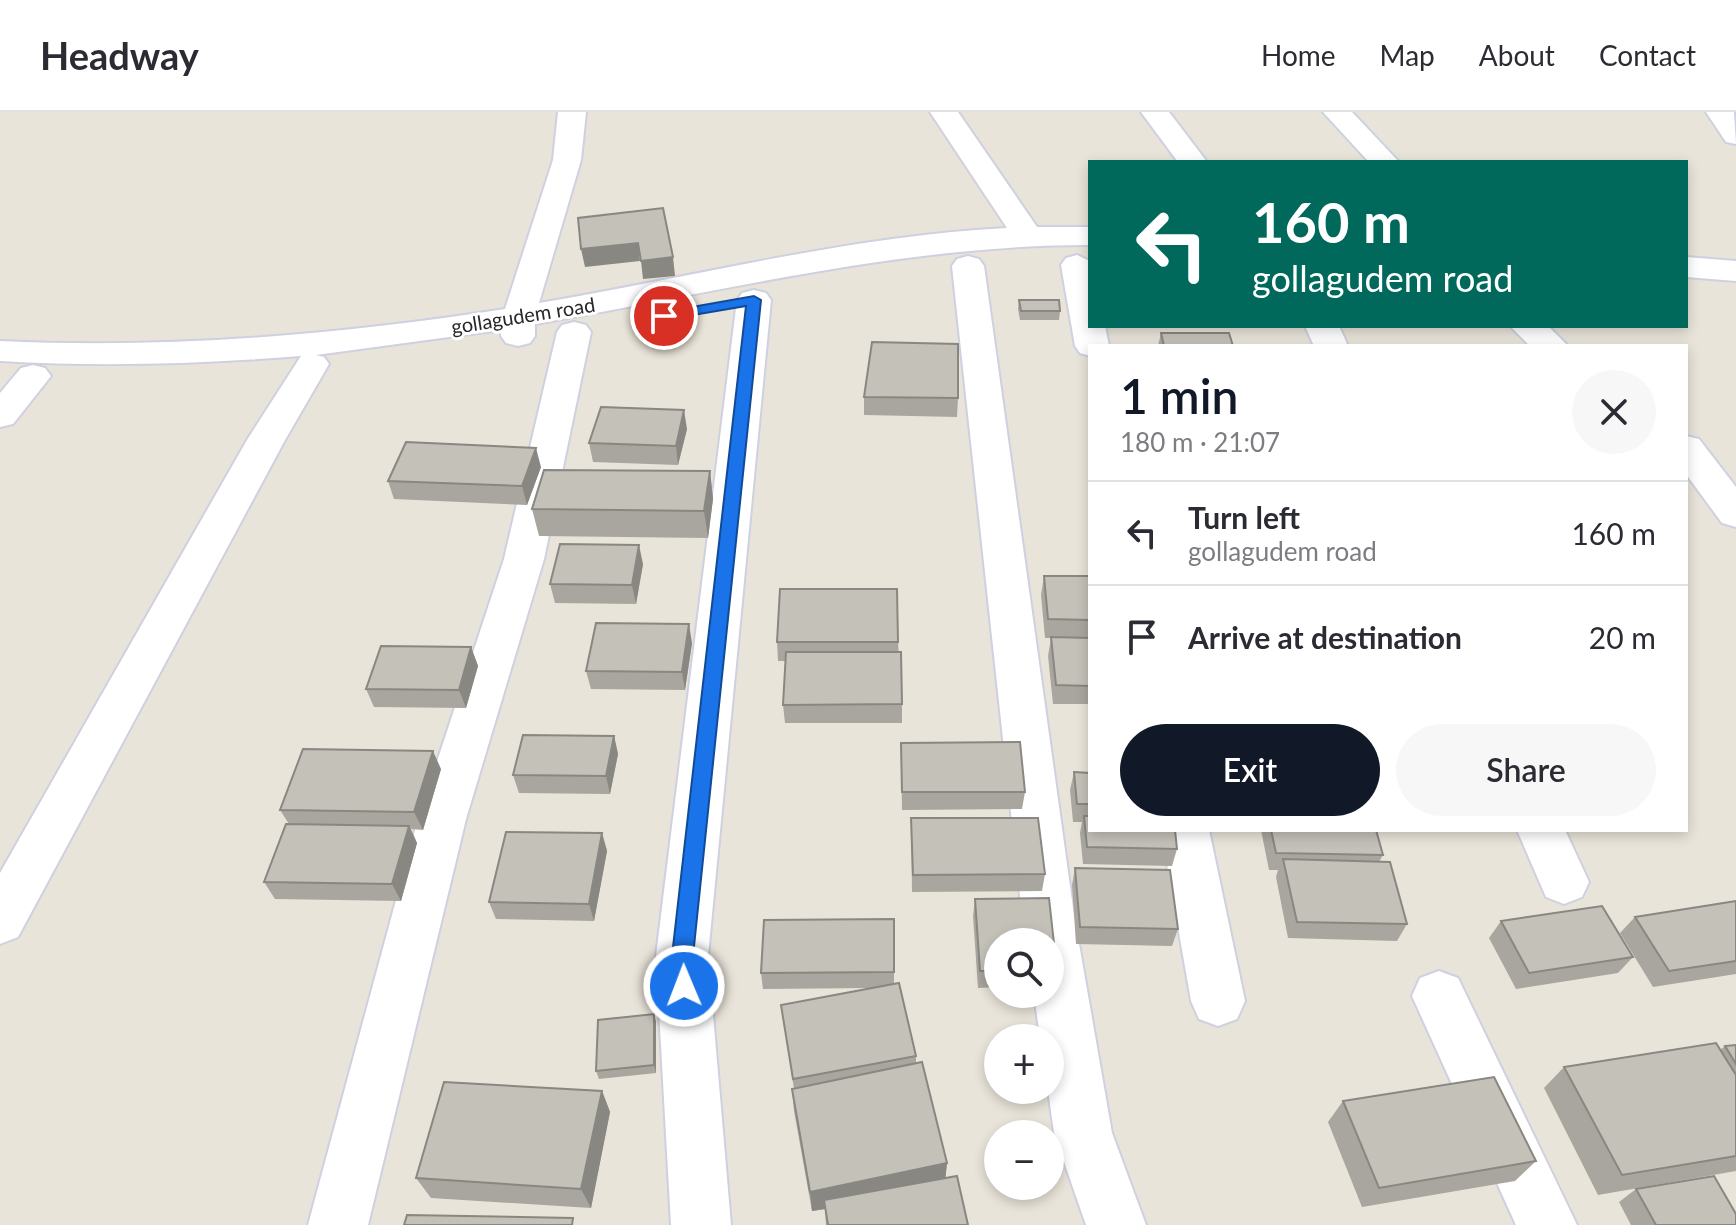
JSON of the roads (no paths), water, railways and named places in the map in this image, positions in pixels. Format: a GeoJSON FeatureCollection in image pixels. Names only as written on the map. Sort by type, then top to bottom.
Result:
{"type":"FeatureCollection","features":[{"type":"Feature","properties":{"kind":"street"},"geometry":{"type":"LineString","coordinates":[[519,326],[567,160],[572,112]]}},
{"type":"Feature","properties":{"kind":"street"},"geometry":{"type":"LineString","coordinates":[[944,112],[1028,237]]}},
{"type":"Feature","properties":{"kind":"street"},"geometry":{"type":"LineString","coordinates":[[1155,112],[1191,160]]}},
{"type":"Feature","properties":{"kind":"street"},"geometry":{"type":"LineString","coordinates":[[1337,112],[1383,160]]}},
{"type":"Feature","properties":{"kind":"street"},"geometry":{"type":"LineString","coordinates":[[1720,112],[1736,136]]}},
{"type":"Feature","properties":{"kind":"street","name":"gollagudem road"},"geometry":{"type":"LineString","coordinates":[[17,375],[152,375],[312,364],[519,326],[884,251],[1028,237],[1086,255]]}},
{"type":"Feature","properties":{"kind":"street"},"geometry":{"type":"LineString","coordinates":[[1086,255],[1088,285]]}},
{"type":"Feature","properties":{"kind":"street","name":"gollagudem road"},"geometry":{"type":"LineString","coordinates":[[0,351],[51,355],[162,355],[519,326],[574,332],[968,266],[1086,255]]}},
{"type":"Feature","properties":{"kind":"street"},"geometry":{"type":"LineString","coordinates":[[968,266],[1048,915],[1083,1133],[1116,1225]]}},
{"type":"Feature","properties":{"kind":"street"},"geometry":{"type":"LineString","coordinates":[[1688,268],[1736,284]]}},
{"type":"Feature","properties":{"kind":"street"},"geometry":{"type":"LineString","coordinates":[[1688,284],[1736,284]]}},
{"type":"Feature","properties":{"kind":"street"},"geometry":{"type":"LineString","coordinates":[[701,1225],[682,956],[754,300]]}},
{"type":"Feature","properties":{"kind":"street"},"geometry":{"type":"LineString","coordinates":[[1529,328],[1549,344]]}},
{"type":"Feature","properties":{"kind":"street"},"geometry":{"type":"LineString","coordinates":[[338,1225],[442,819],[524,559],[574,332]]}},
{"type":"Feature","properties":{"kind":"street"},"geometry":{"type":"LineString","coordinates":[[0,921],[266,440],[312,364]]}},
{"type":"Feature","properties":{"kind":"street"},"geometry":{"type":"LineString","coordinates":[[0,416],[17,375]]}},
{"type":"Feature","properties":{"kind":"street"},"geometry":{"type":"LineString","coordinates":[[1688,451],[1736,514]]}},
{"type":"Feature","properties":{"kind":"street"},"geometry":{"type":"LineString","coordinates":[[1185,832],[1218,1001]]}},
{"type":"Feature","properties":{"kind":"street"},"geometry":{"type":"LineString","coordinates":[[1542,832],[1564,882]]}},
{"type":"Feature","properties":{"kind":"street"},"geometry":{"type":"LineString","coordinates":[[1439,996],[1547,1225]]}}]}
